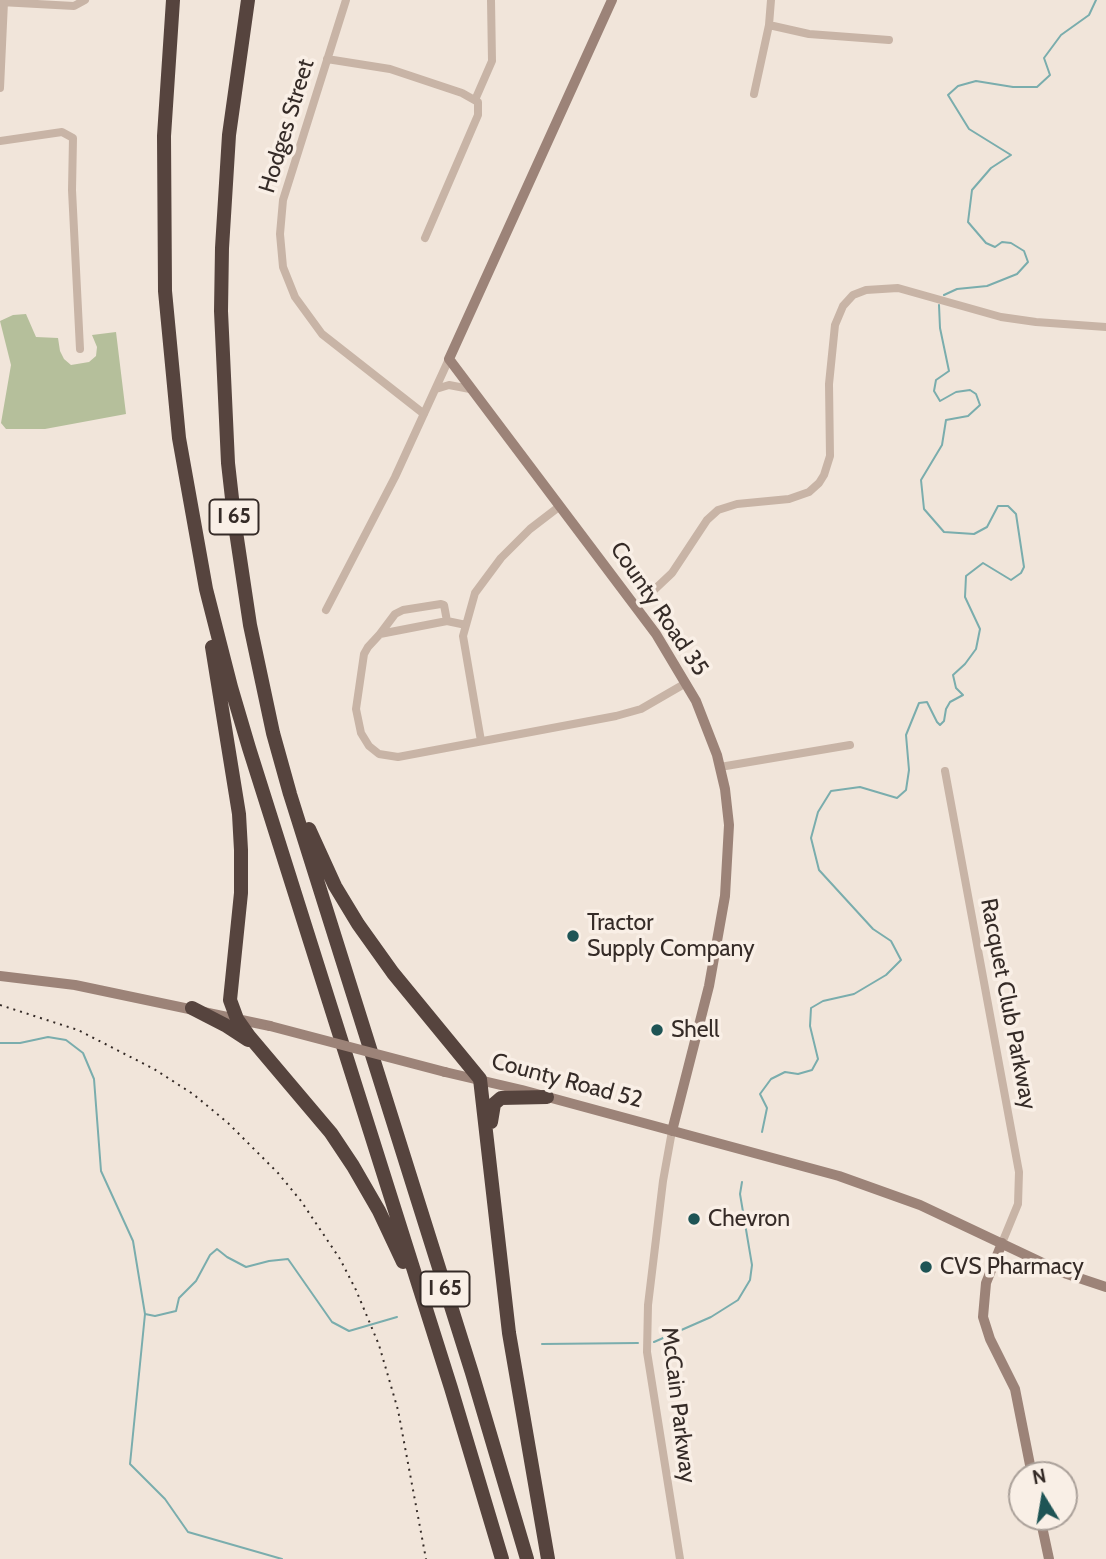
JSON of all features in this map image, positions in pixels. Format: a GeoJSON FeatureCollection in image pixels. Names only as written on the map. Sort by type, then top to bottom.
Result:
{"type":"FeatureCollection","features":[{"type":"Feature","properties":{"kind":"highway","name":"I 65"},"geometry":{"type":"LineString","coordinates":[[173,0],[163,136],[163,236],[172,383],[189,502],[212,614],[231,687],[441,1354],[502,1559]]}},
{"type":"Feature","properties":{"kind":"highway","name":"I 65"},"geometry":{"type":"LineString","coordinates":[[248,0],[235,84],[225,186],[222,342],[225,414],[235,525],[250,625],[273,733],[312,866],[472,1373],[527,1559]]}},
{"type":"Feature","properties":{"kind":"highway"},"geometry":{"type":"LineString","coordinates":[[189,502],[239,814],[242,880],[230,1000],[237,1019],[258,1048],[331,1133],[363,1182],[398,1251],[441,1354]]}},
{"type":"Feature","properties":{"kind":"highway"},"geometry":{"type":"LineString","coordinates":[[273,733],[314,842],[358,924],[393,973],[480,1079],[509,1333],[548,1559]]}},
{"type":"Feature","properties":{"kind":"highway"},"geometry":{"type":"LineString","coordinates":[[192,1008],[225,1025],[258,1048]]}},
{"type":"Feature","properties":{"kind":"highway"},"geometry":{"type":"LineString","coordinates":[[495,1194],[491,1118],[494,1104],[501,1098],[547,1097]]}},
{"type":"Feature","properties":{"kind":"street"},"geometry":{"type":"LineString","coordinates":[[0,88],[2,2],[74,6],[85,0]]}},
{"type":"Feature","properties":{"kind":"street","name":"Hodges Street"},"geometry":{"type":"LineString","coordinates":[[346,0],[283,200],[280,234],[283,267],[295,298],[322,334],[424,414]]}},
{"type":"Feature","properties":{"kind":"street"},"geometry":{"type":"LineString","coordinates":[[475,100],[493,53],[491,0]]}},
{"type":"Feature","properties":{"kind":"street"},"geometry":{"type":"LineString","coordinates":[[326,610],[395,477],[436,390],[612,0]]}},
{"type":"Feature","properties":{"kind":"street"},"geometry":{"type":"LineString","coordinates":[[754,94],[769,25],[771,0]]}},
{"type":"Feature","properties":{"kind":"street"},"geometry":{"type":"LineString","coordinates":[[769,25],[828,36],[889,40]]}},
{"type":"Feature","properties":{"kind":"street"},"geometry":{"type":"LineString","coordinates":[[327,60],[390,69],[475,100],[479,104],[478,115],[425,238]]}},
{"type":"Feature","properties":{"kind":"street"},"geometry":{"type":"LineString","coordinates":[[0,141],[62,132],[71,136],[74,141],[72,190],[80,349]]}},
{"type":"Feature","properties":{"kind":"street"},"geometry":{"type":"LineString","coordinates":[[636,607],[672,573],[707,520],[718,510],[789,499],[809,492],[819,483],[830,456],[829,384],[833,336],[839,314],[853,295],[866,290],[898,288],[1000,317],[1106,327]]}},
{"type":"Feature","properties":{"kind":"street","name":"County Road 35"},"geometry":{"type":"LineString","coordinates":[[449,359],[636,607],[687,683],[702,715],[720,767],[729,825],[725,896],[709,986],[672,1131]]}},
{"type":"Feature","properties":{"kind":"street"},"geometry":{"type":"LineString","coordinates":[[436,390],[455,385],[473,390]]}},
{"type":"Feature","properties":{"kind":"street"},"geometry":{"type":"LineString","coordinates":[[481,741],[463,636],[475,593],[501,558],[530,529],[560,506]]}},
{"type":"Feature","properties":{"kind":"street"},"geometry":{"type":"LineString","coordinates":[[447,621],[441,604],[403,610],[395,614],[364,654],[356,709],[361,733],[369,746],[379,754],[390,757],[616,716],[641,709],[687,683]]}},
{"type":"Feature","properties":{"kind":"street"},"geometry":{"type":"LineString","coordinates":[[380,634],[447,621],[466,625]]}},
{"type":"Feature","properties":{"kind":"street"},"geometry":{"type":"LineString","coordinates":[[720,767],[850,745]]}},
{"type":"Feature","properties":{"kind":"street","name":"Racquet Club Parkway"},"geometry":{"type":"LineString","coordinates":[[945,771],[1019,1172],[1018,1204],[1002,1243]]}},
{"type":"Feature","properties":{"kind":"street","name":"County Road 52"},"geometry":{"type":"LineString","coordinates":[[0,976],[75,985],[271,1026],[799,1164],[889,1193],[953,1219],[1065,1273],[1106,1287]]}},
{"type":"Feature","properties":{"kind":"street","name":"McCain Parkway"},"geometry":{"type":"LineString","coordinates":[[672,1131],[648,1305],[646,1352],[680,1559]]}},
{"type":"Feature","properties":{"kind":"street"},"geometry":{"type":"LineString","coordinates":[[1002,1243],[986,1283],[983,1317],[990,1339],[1015,1389],[1029,1461]]}},
{"type":"Feature","properties":{"kind":"street"},"geometry":{"type":"LineString","coordinates":[[1044,1531],[1049,1559]]}},
{"type":"Feature","properties":{"kind":"green space"},"geometry":{"type":"Polygon","coordinates":[[[26,314],[36,337],[58,338],[60,351],[71,365],[89,362],[96,356],[97,347],[92,335],[116,332],[126,414],[45,429],[6,429],[1,423],[11,365],[0,321],[13,315],[26,314]]]}},
{"type":"Feature","properties":{"kind":"waterway"},"geometry":{"type":"LineString","coordinates":[[944,295],[957,289],[987,286],[1017,274],[1028,262],[1024,251],[1011,243],[1002,242],[995,247],[986,243],[968,222],[972,190],[991,168],[1011,155],[969,129],[948,95],[958,86],[976,81],[1013,87],[1037,87],[1050,75],[1044,58],[1061,35],[1089,15],[1096,0]]}},
{"type":"Feature","properties":{"kind":"waterway"},"geometry":{"type":"LineString","coordinates":[[762,1132],[767,1108],[760,1094],[771,1079],[785,1072],[798,1074],[812,1070],[818,1059],[810,1026],[811,1008],[823,1001],[854,994],[886,975],[901,960],[891,941],[873,929],[819,870],[811,838],[818,812],[831,791],[860,787],[897,798],[906,790],[909,770],[906,735],[919,703],[927,702],[940,725],[950,702],[963,695],[956,688],[953,675],[976,649],[980,629],[965,597],[966,576],[983,563],[1011,580],[1021,573],[1024,567],[1016,514],[1008,506],[998,506],[987,527],[974,534],[944,532],[924,509],[921,480],[942,445],[946,420],[968,416],[980,405],[976,394],[970,390],[956,392],[940,401],[934,391],[936,380],[949,371],[940,328],[939,305]]}},
{"type":"Feature","properties":{"kind":"waterway"},"geometry":{"type":"LineString","coordinates":[[0,1043],[20,1043],[48,1037],[66,1040],[83,1053],[94,1079],[101,1171],[133,1241],[145,1314],[155,1316],[176,1311],[179,1298],[196,1281],[210,1255],[217,1249],[246,1267],[288,1259],[332,1322],[349,1331],[397,1317]]}},
{"type":"Feature","properties":{"kind":"waterway"},"geometry":{"type":"LineString","coordinates":[[654,1342],[711,1317],[738,1300],[750,1280],[752,1265],[740,1194],[742,1182]]}},
{"type":"Feature","properties":{"kind":"waterway"},"geometry":{"type":"LineString","coordinates":[[145,1314],[130,1464],[165,1499],[188,1532],[282,1559]]}},
{"type":"Feature","properties":{"kind":"waterway"},"geometry":{"type":"LineString","coordinates":[[542,1344],[638,1343]]}},
{"type":"Feature","properties":{"kind":"railway"},"geometry":{"type":"LineString","coordinates":[[0,1005],[78,1030],[154,1069],[193,1094],[228,1123],[278,1173],[301,1201],[340,1259],[379,1345],[398,1410],[426,1559]]}},
{"type":"Feature","properties":{"kind":"place","name":"Tractor Supply Company"},"geometry":{"type":"Point","coordinates":[573,936]}},
{"type":"Feature","properties":{"kind":"place","name":"Shell"},"geometry":{"type":"Point","coordinates":[657,1030]}},
{"type":"Feature","properties":{"kind":"place","name":"Chevron"},"geometry":{"type":"Point","coordinates":[694,1219]}},
{"type":"Feature","properties":{"kind":"place","name":"CVS Pharmacy"},"geometry":{"type":"Point","coordinates":[926,1267]}}]}
